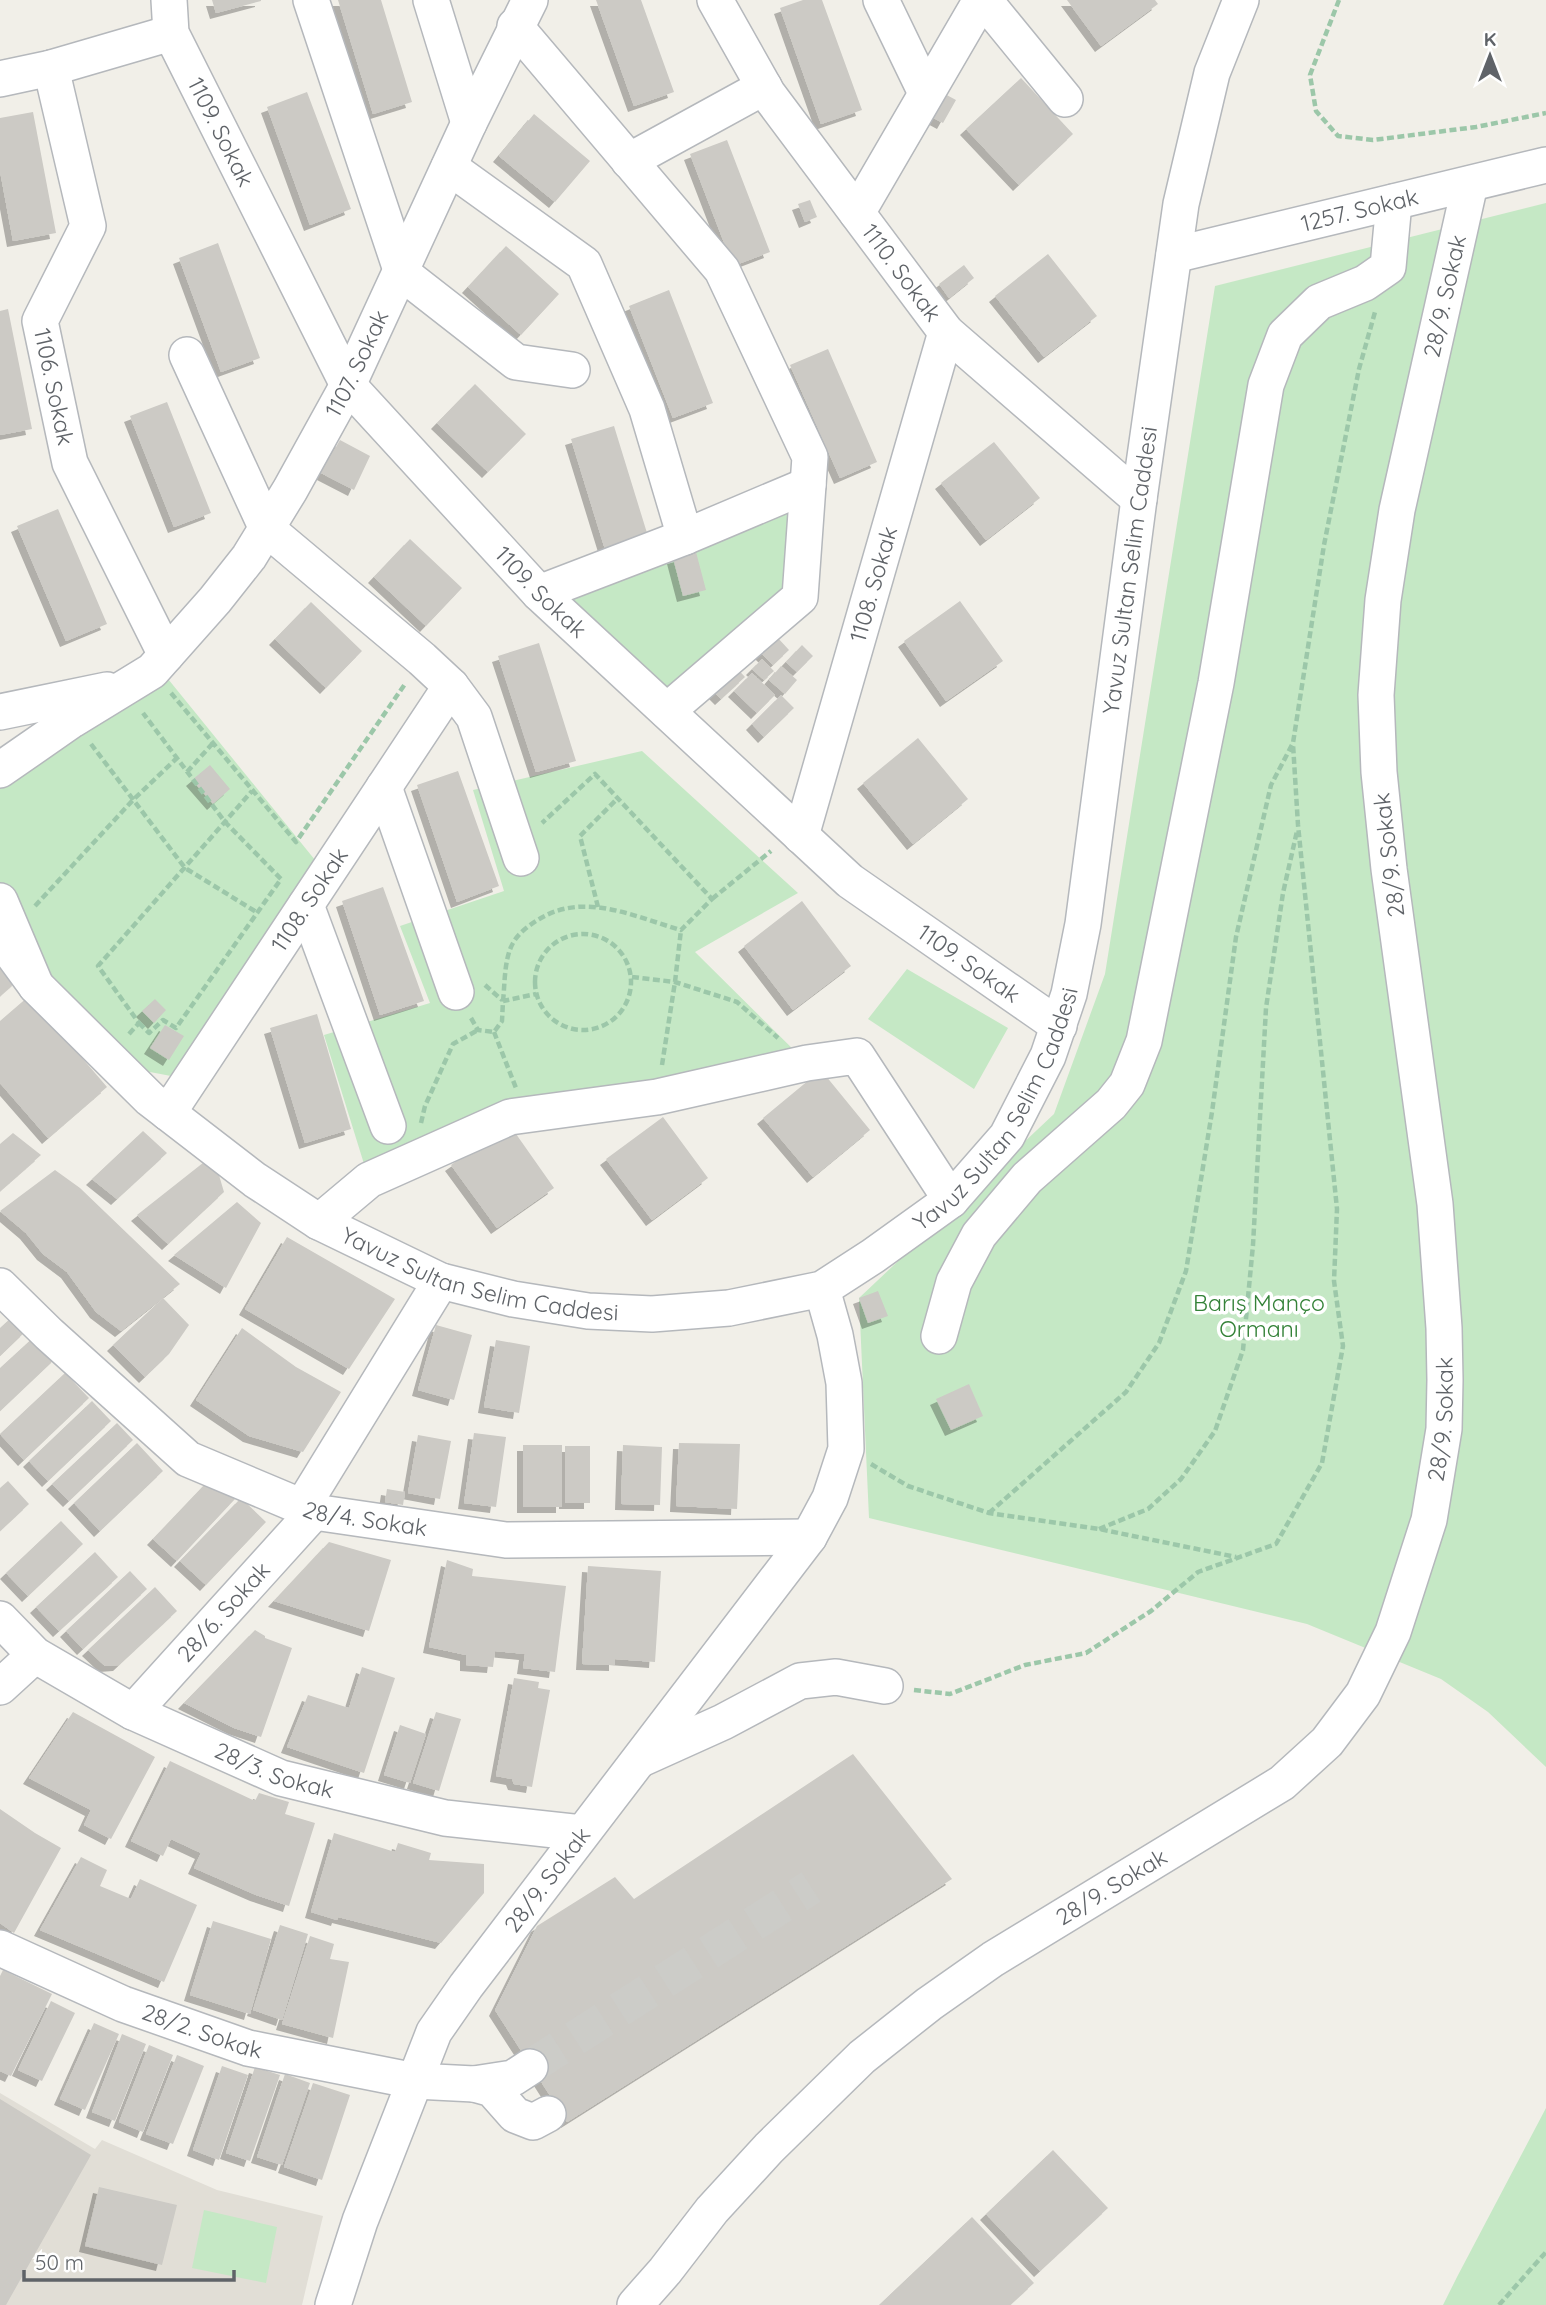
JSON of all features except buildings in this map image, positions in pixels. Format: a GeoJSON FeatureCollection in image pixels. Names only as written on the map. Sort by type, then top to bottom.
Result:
{"type":"FeatureCollection","features":[{"type":"Feature","properties":{"kind":"street"},"geometry":{"type":"LineString","coordinates":[[311,0],[401,273],[516,362],[572,370]]}},
{"type":"Feature","properties":{"kind":"street"},"geometry":{"type":"LineString","coordinates":[[431,0],[469,123]]}},
{"type":"Feature","properties":{"kind":"street","name":"1110. Sokak"},"geometry":{"type":"LineString","coordinates":[[715,0],[764,86],[946,332],[1139,499]]}},
{"type":"Feature","properties":{"kind":"street"},"geometry":{"type":"LineString","coordinates":[[881,0],[926,93]]}},
{"type":"Feature","properties":{"kind":"street"},"geometry":{"type":"LineString","coordinates":[[857,213],[982,0],[1065,99]]}},
{"type":"Feature","properties":{"kind":"street","name":"Yavuz Sultan Selim Caddesi"},"geometry":{"type":"LineString","coordinates":[[4,923],[36,986],[150,1099],[255,1180],[319,1222],[441,1281],[513,1299],[588,1311],[652,1314],[729,1308],[822,1289],[951,1200],[1007,1136],[1048,1056],[1069,994],[1083,924],[1181,204],[1212,73],[1241,0]]}},
{"type":"Feature","properties":{"kind":"street"},"geometry":{"type":"LineString","coordinates":[[522,13],[629,161],[722,270],[810,457],[800,597],[667,712]]}},
{"type":"Feature","properties":{"kind":"street","name":"1107. Sokak"},"geometry":{"type":"LineString","coordinates":[[0,770],[148,671],[224,589],[249,557],[348,385],[522,13]]}},
{"type":"Feature","properties":{"kind":"street"},"geometry":{"type":"LineString","coordinates":[[0,79],[51,68],[170,16]]}},
{"type":"Feature","properties":{"kind":"street","name":"1109. Sokak"},"geometry":{"type":"LineString","coordinates":[[170,16],[348,385],[539,593],[850,881],[1059,1026]]}},
{"type":"Feature","properties":{"kind":"street","name":"1106. Sokak"},"geometry":{"type":"LineString","coordinates":[[51,68],[88,226],[40,321],[70,463],[148,671]]}},
{"type":"Feature","properties":{"kind":"street"},"geometry":{"type":"LineString","coordinates":[[629,161],[764,86]]}},
{"type":"Feature","properties":{"kind":"street","name":"1257. Sokak"},"geometry":{"type":"LineString","coordinates":[[1174,255],[1546,165]]}},
{"type":"Feature","properties":{"kind":"street"},"geometry":{"type":"LineString","coordinates":[[450,167],[584,264],[647,410],[685,537]]}},
{"type":"Feature","properties":{"kind":"street","name":"28/9. Sokak"},"geometry":{"type":"LineString","coordinates":[[635,2305],[712,2210],[768,2148],[862,2057],[929,2004],[993,1959],[1282,1783],[1327,1742],[1356,1703],[1393,1632],[1429,1520],[1444,1429],[1445,1380],[1435,1204],[1389,869],[1379,772],[1377,695],[1383,600],[1397,510],[1470,184]]}},
{"type":"Feature","properties":{"kind":"street"},"geometry":{"type":"LineString","coordinates":[[939,1336],[954,1282],[979,1235],[1027,1178],[1111,1104],[1127,1084],[1144,1041],[1208,723],[1266,385],[1285,335],[1319,302],[1365,283],[1388,267],[1394,202]]}},
{"type":"Feature","properties":{"kind":"street","name":"1108. Sokak"},"geometry":{"type":"LineString","coordinates":[[799,833],[946,332]]}},
{"type":"Feature","properties":{"kind":"street"},"geometry":{"type":"LineString","coordinates":[[187,355],[267,529],[422,659],[451,686],[474,717],[519,852]]}},
{"type":"Feature","properties":{"kind":"street"},"geometry":{"type":"LineString","coordinates":[[539,593],[685,537],[808,485]]}},
{"type":"Feature","properties":{"kind":"street"},"geometry":{"type":"LineString","coordinates":[[0,712],[94,692],[148,671]]}},
{"type":"Feature","properties":{"kind":"street","name":"1108. Sokak"},"geometry":{"type":"LineString","coordinates":[[168,1113],[451,686]]}},
{"type":"Feature","properties":{"kind":"street"},"geometry":{"type":"LineString","coordinates":[[384,787],[456,992]]}},
{"type":"Feature","properties":{"kind":"street"},"geometry":{"type":"LineString","coordinates":[[306,905],[388,1126]]}},
{"type":"Feature","properties":{"kind":"street"},"geometry":{"type":"LineString","coordinates":[[319,1222],[369,1180],[510,1117],[657,1097],[807,1063],[857,1056],[951,1200]]}},
{"type":"Feature","properties":{"kind":"street","name":"28/6. Sokak"},"geometry":{"type":"LineString","coordinates":[[133,1712],[308,1509],[441,1281]]}},
{"type":"Feature","properties":{"kind":"street","name":"28/4. Sokak"},"geometry":{"type":"LineString","coordinates":[[0,1286],[49,1334],[188,1459],[308,1509],[506,1540],[809,1538]]}},
{"type":"Feature","properties":{"kind":"street","name":"28/9. Sokak"},"geometry":{"type":"LineString","coordinates":[[334,2305],[360,2221],[435,2032],[466,1986],[809,1538],[830,1498],[846,1449],[844,1382],[822,1289]]}},
{"type":"Feature","properties":{"kind":"street","name":"28/3. Sokak"},"geometry":{"type":"LineString","coordinates":[[0,1619],[35,1655],[133,1712],[281,1778],[445,1818],[582,1833]]}},
{"type":"Feature","properties":{"kind":"street"},"geometry":{"type":"LineString","coordinates":[[0,1687],[35,1655]]}},
{"type":"Feature","properties":{"kind":"street"},"geometry":{"type":"LineString","coordinates":[[637,1761],[723,1722],[800,1681],[836,1677],[885,1686]]}},
{"type":"Feature","properties":{"kind":"street","name":"28/2. Sokak"},"geometry":{"type":"LineString","coordinates":[[0,1948],[123,2004],[248,2048],[415,2081],[474,2084],[513,2078],[530,2067]]}},
{"type":"Feature","properties":{"kind":"street"},"geometry":{"type":"LineString","coordinates":[[474,2084],[492,2089],[515,2115],[533,2122],[548,2114]]}},
{"type":"Feature","properties":{"kind":"path"},"geometry":{"type":"LineString","coordinates":[[1339,0],[1310,75],[1316,111],[1338,136],[1373,140],[1476,127],[1546,113]]}},
{"type":"Feature","properties":{"kind":"path"},"geometry":{"type":"LineString","coordinates":[[885,1686],[950,1694],[1025,1665],[1086,1653],[1151,1611],[1199,1572],[1276,1544],[1322,1463],[1343,1346],[1334,1281],[1337,1209],[1298,825],[1293,743],[1324,545],[1359,369],[1388,267]]}},
{"type":"Feature","properties":{"kind":"path"},"geometry":{"type":"LineString","coordinates":[[148,671],[296,842],[422,659]]}},
{"type":"Feature","properties":{"kind":"path"},"geometry":{"type":"LineString","coordinates":[[148,671],[177,758],[225,822],[281,880],[176,1028],[163,1020],[149,1033],[98,967],[225,822],[253,791]]}},
{"type":"Feature","properties":{"kind":"path"},"geometry":{"type":"LineString","coordinates":[[72,720],[185,868],[258,912]]}},
{"type":"Feature","properties":{"kind":"path"},"geometry":{"type":"LineString","coordinates":[[187,772],[213,743]]}},
{"type":"Feature","properties":{"kind":"path"},"geometry":{"type":"LineString","coordinates":[[989,1513],[1126,1392],[1159,1342],[1186,1271],[1212,1112],[1236,937],[1271,785],[1293,743]]}},
{"type":"Feature","properties":{"kind":"path"},"geometry":{"type":"LineString","coordinates":[[4,923],[177,758]]}},
{"type":"Feature","properties":{"kind":"path"},"geometry":{"type":"LineString","coordinates":[[519,852],[595,774],[712,899]]}},
{"type":"Feature","properties":{"kind":"path"},"geometry":{"type":"LineString","coordinates":[[598,907],[579,836],[618,798]]}},
{"type":"Feature","properties":{"kind":"path"},"geometry":{"type":"LineString","coordinates":[[1098,1529],[1148,1509],[1181,1479],[1215,1431],[1243,1350],[1253,1245],[1266,1008],[1283,892],[1298,825]]}},
{"type":"Feature","properties":{"kind":"path"},"geometry":{"type":"LineString","coordinates":[[657,1097],[676,982],[681,930],[712,899],[799,833]]}},
{"type":"Feature","properties":{"kind":"path"},"geometry":{"type":"LineString","coordinates":[[494,1032],[502,1021],[506,969],[513,943],[529,925],[552,912],[581,905],[598,907],[681,930]]}},
{"type":"Feature","properties":{"kind":"path"},"geometry":{"type":"LineString","coordinates":[[575,934],[591,934],[606,939],[619,949],[628,962],[632,977],[625,1007],[614,1020],[585,1030],[569,1028],[554,1021],[543,1009],[536,994],[534,978],[538,962],[547,949],[560,939],[575,934]]}},
{"type":"Feature","properties":{"kind":"path"},"geometry":{"type":"LineString","coordinates":[[632,977],[676,982],[737,1002],[807,1063]]}},
{"type":"Feature","properties":{"kind":"path"},"geometry":{"type":"LineString","coordinates":[[456,992],[478,1030]]}},
{"type":"Feature","properties":{"kind":"path"},"geometry":{"type":"LineString","coordinates":[[503,1001],[536,994]]}},
{"type":"Feature","properties":{"kind":"path"},"geometry":{"type":"LineString","coordinates":[[108,1056],[139,1023]]}},
{"type":"Feature","properties":{"kind":"path"},"geometry":{"type":"LineString","coordinates":[[414,1158],[425,1106],[453,1044],[478,1030],[494,1032]]}},
{"type":"Feature","properties":{"kind":"path"},"geometry":{"type":"LineString","coordinates":[[494,1032],[526,1114]]}},
{"type":"Feature","properties":{"kind":"path"},"geometry":{"type":"LineString","coordinates":[[846,1449],[908,1486],[989,1513],[1098,1529],[1239,1557]]}},
{"type":"Feature","properties":{"kind":"path"},"geometry":{"type":"LineString","coordinates":[[1499,2305],[1546,2252]]}},
{"type":"Feature","properties":{"kind":"shaded area"},"geometry":{"type":"Polygon","coordinates":[[[0,2093],[95,2149],[102,2140],[217,2190],[323,2216],[302,2305],[0,2305],[0,2093]]]}},
{"type":"Feature","properties":{"kind":"green space","name":"Barış Manço Ormanı"},"geometry":{"type":"Polygon","coordinates":[[[1546,203],[1546,1767],[1488,1712],[1441,1679],[1307,1624],[869,1518],[859,1298],[1054,1114],[1105,974],[1215,286],[1546,203]]]}},
{"type":"Feature","properties":{"kind":"green space"},"geometry":{"type":"Polygon","coordinates":[[[808,485],[800,597],[667,711],[539,593],[808,485]]]}},
{"type":"Feature","properties":{"kind":"green space"},"geometry":{"type":"Polygon","coordinates":[[[164,674],[315,860],[171,1076],[129,1068],[46,980],[0,882],[0,781],[164,674]]]}},
{"type":"Feature","properties":{"kind":"green space"},"geometry":{"type":"Polygon","coordinates":[[[642,751],[798,893],[695,952],[807,1063],[510,1117],[369,1180],[324,1035],[430,1003],[400,926],[504,891],[473,790],[642,751]]]}},
{"type":"Feature","properties":{"kind":"green space"},"geometry":{"type":"Polygon","coordinates":[[[907,969],[1008,1028],[974,1089],[868,1019],[907,969]]]}},
{"type":"Feature","properties":{"kind":"green space"},"geometry":{"type":"Polygon","coordinates":[[[1546,2108],[1546,2305],[1443,2305],[1457,2277],[1546,2108]]]}},
{"type":"Feature","properties":{"kind":"green space"},"geometry":{"type":"Polygon","coordinates":[[[204,2210],[277,2227],[266,2283],[192,2268],[204,2210]]]}},
{"type":"Feature","properties":{"kind":"tunnel"},"geometry":{"type":"LineString","coordinates":[[530,2067],[811,1887]]}}]}
